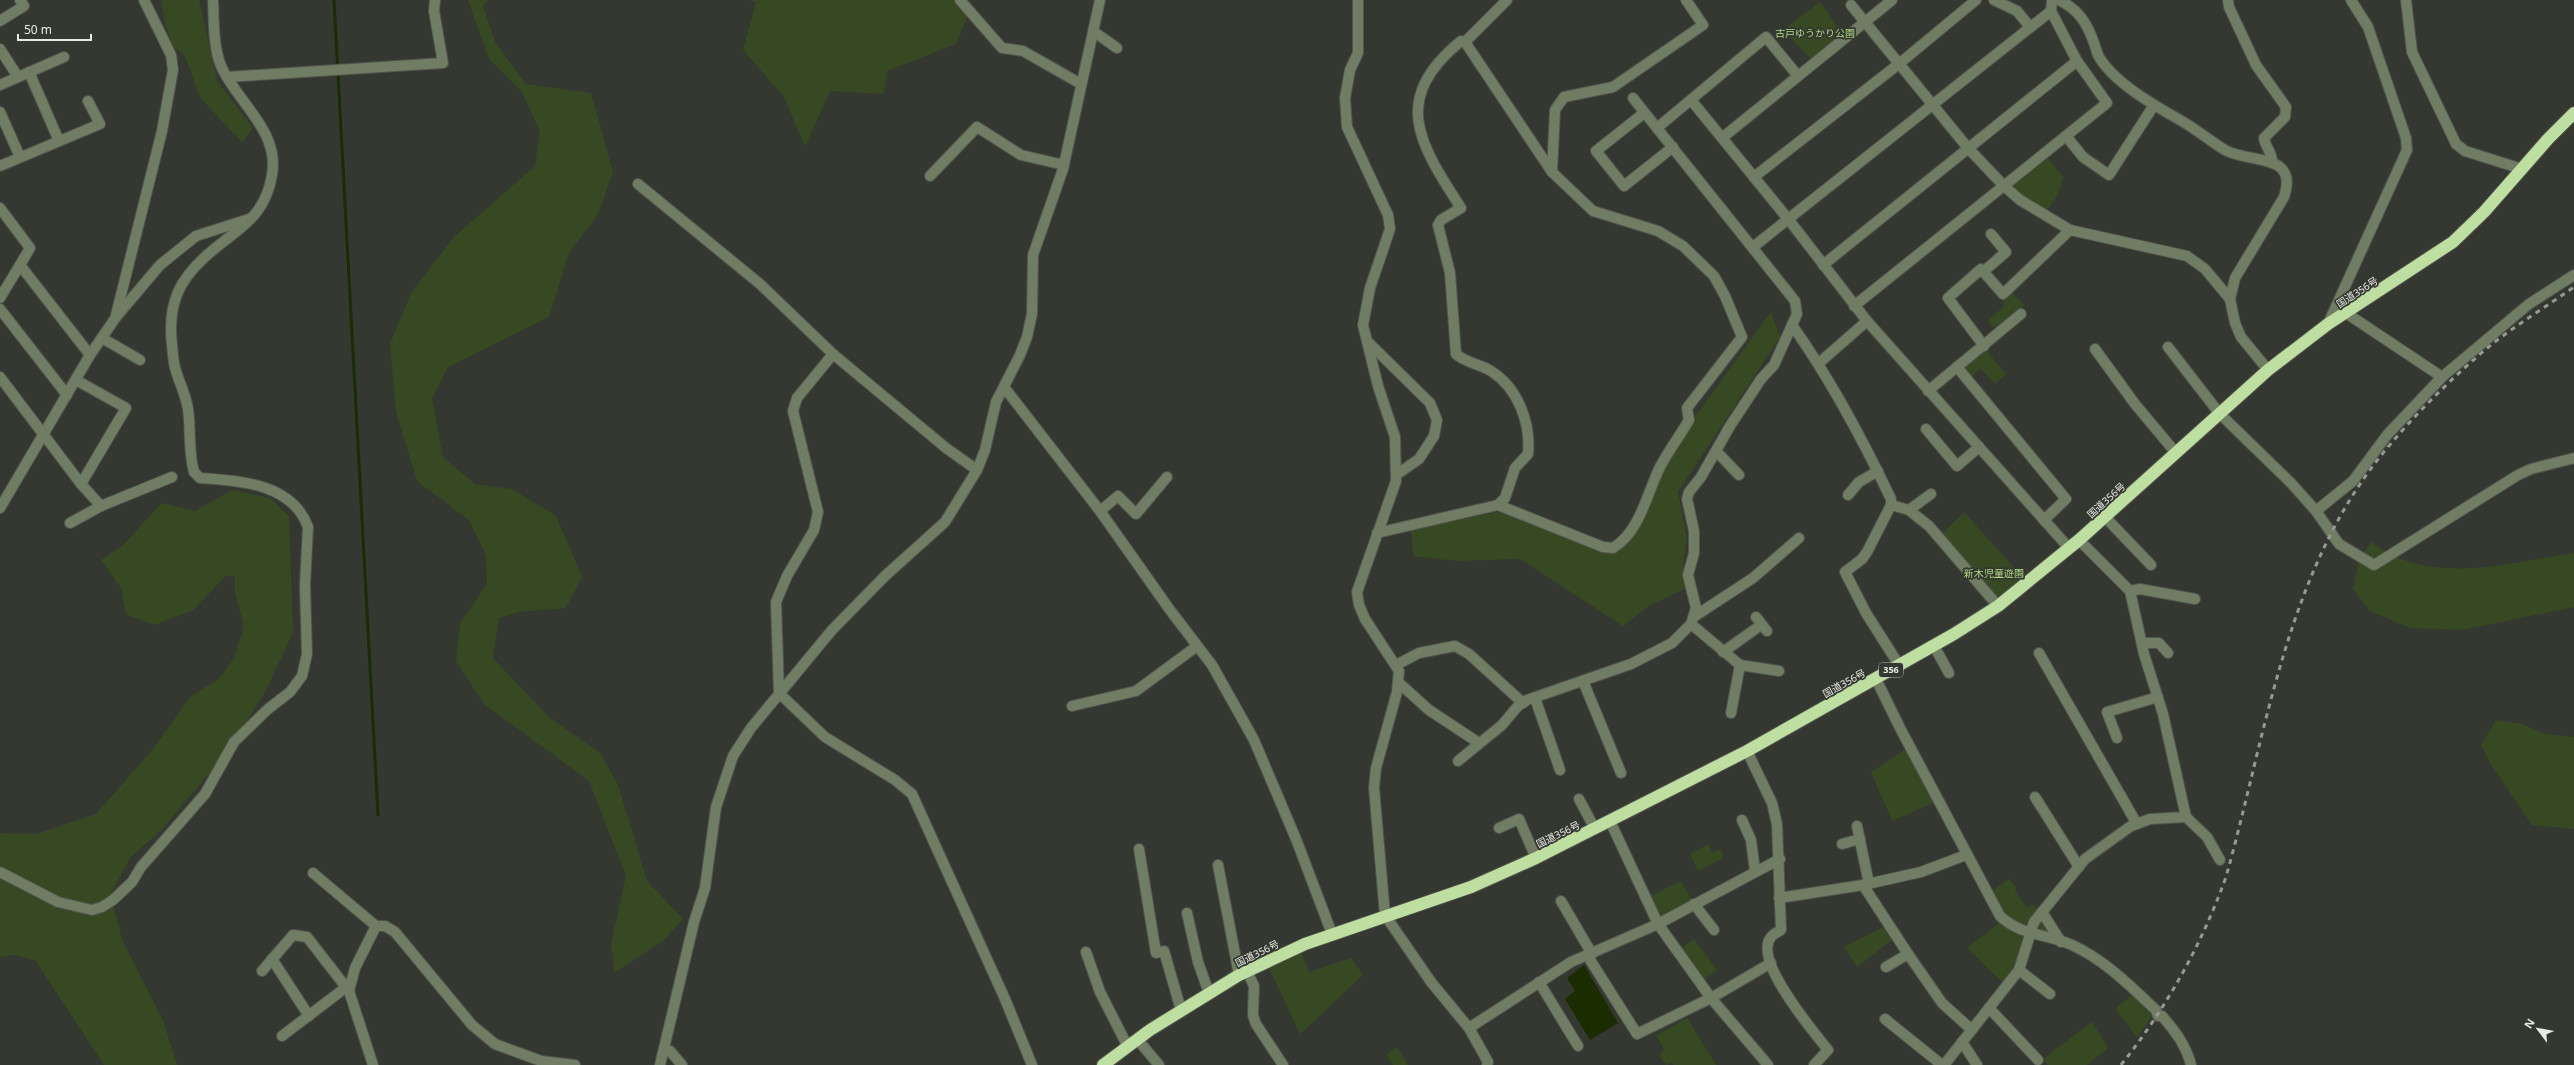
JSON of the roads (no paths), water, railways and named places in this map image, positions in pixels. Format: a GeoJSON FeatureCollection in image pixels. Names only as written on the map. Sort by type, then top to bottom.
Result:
{"type":"FeatureCollection","features":[{"type":"Feature","properties":{"kind":"highway","name":"国道356号"},"geometry":{"type":"LineString","coordinates":[[1103,1065],[1181,1010],[1243,973],[1305,944],[1385,915],[1471,887],[1536,858],[1747,751],[1934,646],[1998,606],[2079,540],[2268,370],[2328,324],[2453,242],[2488,207],[2574,113]]}},
{"type":"Feature","properties":{"kind":"street"},"geometry":{"type":"LineString","coordinates":[[0,21],[24,6],[20,0]]}},
{"type":"Feature","properties":{"kind":"street"},"geometry":{"type":"LineString","coordinates":[[116,317],[162,131],[173,70],[171,55],[144,0]]}},
{"type":"Feature","properties":{"kind":"street"},"geometry":{"type":"LineString","coordinates":[[0,872],[58,902],[92,910],[102,907],[132,882],[141,867],[191,812],[205,794],[234,742],[268,709],[290,692],[302,676],[307,654],[305,585],[308,527],[305,518],[301,510],[280,493],[241,482],[200,478],[194,472],[188,408],[176,370],[171,333],[171,311],[177,291],[187,276],[211,251],[254,218],[263,202],[272,176],[274,156],[258,121],[227,77],[220,64],[216,41],[213,0]]}},
{"type":"Feature","properties":{"kind":"street"},"geometry":{"type":"LineString","coordinates":[[227,77],[444,63],[434,11],[435,0]]}},
{"type":"Feature","properties":{"kind":"street"},"geometry":{"type":"LineString","coordinates":[[960,0],[1002,48],[1023,51],[1081,84]]}},
{"type":"Feature","properties":{"kind":"street"},"geometry":{"type":"LineString","coordinates":[[660,1065],[694,922],[705,888],[716,807],[733,756],[740,743],[779,693],[856,604],[945,522],[977,470],[985,450],[996,402],[1027,337],[1032,314],[1033,256],[1064,165],[1100,0]]}},
{"type":"Feature","properties":{"kind":"street"},"geometry":{"type":"LineString","coordinates":[[1358,0],[1358,53],[1350,70],[1345,98],[1347,127],[1388,215],[1390,229],[1370,288],[1363,326],[1378,386],[1395,437],[1396,475],[1357,592],[1359,605],[1399,671],[1398,682],[1376,768],[1374,788],[1385,915],[1432,982],[1469,1028],[1488,1062],[1488,1065]]}},
{"type":"Feature","properties":{"kind":"street"},"geometry":{"type":"LineString","coordinates":[[1498,506],[1505,498],[1515,468],[1528,454],[1526,422],[1512,390],[1505,381],[1490,370],[1462,360],[1456,354],[1450,273],[1438,225],[1441,220],[1461,208],[1439,173],[1418,128],[1419,94],[1424,82],[1443,56],[1461,41],[1465,42],[1507,0]]}},
{"type":"Feature","properties":{"kind":"street"},"geometry":{"type":"LineString","coordinates":[[1552,172],[1555,110],[1564,97],[1613,87],[1703,25],[1686,0]]}},
{"type":"Feature","properties":{"kind":"street"},"geometry":{"type":"LineString","coordinates":[[1722,138],[1892,0]]}},
{"type":"Feature","properties":{"kind":"street"},"geometry":{"type":"LineString","coordinates":[[1754,177],[1900,63],[1976,0]]}},
{"type":"Feature","properties":{"kind":"street"},"geometry":{"type":"LineString","coordinates":[[1994,0],[2017,11],[2030,27]]}},
{"type":"Feature","properties":{"kind":"street"},"geometry":{"type":"LineString","coordinates":[[1854,306],[2107,103],[2077,61],[2050,11],[2052,0]]}},
{"type":"Feature","properties":{"kind":"street"},"geometry":{"type":"LineString","coordinates":[[2060,0],[2073,7],[2082,16],[2100,59],[2106,67],[2154,105],[2206,135],[2225,150],[2236,155],[2278,165],[2287,176],[2288,185],[2284,197],[2235,278],[2230,299],[2235,323],[2241,337],[2268,370]]}},
{"type":"Feature","properties":{"kind":"street"},"geometry":{"type":"LineString","coordinates":[[2228,0],[2229,7],[2256,65],[2286,107],[2285,117],[2264,138],[2265,144],[2273,157],[2272,163]]}},
{"type":"Feature","properties":{"kind":"street"},"geometry":{"type":"LineString","coordinates":[[2328,324],[2407,150],[2406,138],[2368,27],[2351,0]]}},
{"type":"Feature","properties":{"kind":"street"},"geometry":{"type":"LineString","coordinates":[[2406,0],[2412,52],[2456,144],[2465,151],[2522,169]]}},
{"type":"Feature","properties":{"kind":"street"},"geometry":{"type":"LineString","coordinates":[[1852,5],[1935,105],[1968,148],[2004,186],[2032,209],[2070,230],[2187,256],[2204,269],[2230,299]]}},
{"type":"Feature","properties":{"kind":"street"},"geometry":{"type":"LineString","coordinates":[[1753,248],[1935,105],[2050,11]]}},
{"type":"Feature","properties":{"kind":"street"},"geometry":{"type":"LineString","coordinates":[[1093,31],[1117,48]]}},
{"type":"Feature","properties":{"kind":"street"},"geometry":{"type":"LineString","coordinates":[[1657,128],[1766,37],[1798,76]]}},
{"type":"Feature","properties":{"kind":"street"},"geometry":{"type":"LineString","coordinates":[[1377,533],[1498,506],[1603,547],[1613,548],[1620,544],[1645,508],[1660,467],[1690,420],[1686,408],[1742,337],[1725,296],[1714,276],[1683,246],[1658,231],[1593,211],[1552,172],[1465,42]]}},
{"type":"Feature","properties":{"kind":"street"},"geometry":{"type":"LineString","coordinates":[[0,49],[18,77]]}},
{"type":"Feature","properties":{"kind":"street"},"geometry":{"type":"LineString","coordinates":[[0,85],[64,57]]}},
{"type":"Feature","properties":{"kind":"street"},"geometry":{"type":"LineString","coordinates":[[1823,264],[2077,61]]}},
{"type":"Feature","properties":{"kind":"street"},"geometry":{"type":"LineString","coordinates":[[29,72],[59,141]]}},
{"type":"Feature","properties":{"kind":"street"},"geometry":{"type":"LineString","coordinates":[[1633,98],[1795,301],[1797,314],[1774,365],[1757,385],[1689,492],[1687,499],[1694,531],[1694,553],[1688,575],[1696,608],[1693,620]]}},
{"type":"Feature","properties":{"kind":"street"},"geometry":{"type":"LineString","coordinates":[[1691,100],[1823,264],[1854,306],[2069,548]]}},
{"type":"Feature","properties":{"kind":"street"},"geometry":{"type":"LineString","coordinates":[[0,166],[100,124],[88,101]]}},
{"type":"Feature","properties":{"kind":"street"},"geometry":{"type":"LineString","coordinates":[[2066,136],[2083,157],[2109,175],[2154,105]]}},
{"type":"Feature","properties":{"kind":"street"},"geometry":{"type":"LineString","coordinates":[[0,112],[20,158]]}},
{"type":"Feature","properties":{"kind":"street"},"geometry":{"type":"LineString","coordinates":[[1644,113],[1596,151],[1624,186],[1672,147]]}},
{"type":"Feature","properties":{"kind":"street"},"geometry":{"type":"LineString","coordinates":[[930,176],[977,127],[1020,155],[1064,165]]}},
{"type":"Feature","properties":{"kind":"street"},"geometry":{"type":"LineString","coordinates":[[638,184],[760,284],[833,354],[946,448],[977,470]]}},
{"type":"Feature","properties":{"kind":"street"},"geometry":{"type":"LineString","coordinates":[[0,208],[30,248],[0,298]]}},
{"type":"Feature","properties":{"kind":"street"},"geometry":{"type":"LineString","coordinates":[[0,508],[90,355],[116,317],[160,265],[196,236],[254,218]]}},
{"type":"Feature","properties":{"kind":"street"},"geometry":{"type":"LineString","coordinates":[[1984,346],[1948,298],[1981,269],[2003,294],[2070,230]]}},
{"type":"Feature","properties":{"kind":"street"},"geometry":{"type":"LineString","coordinates":[[1983,272],[2006,252],[1991,234]]}},
{"type":"Feature","properties":{"kind":"street"},"geometry":{"type":"LineString","coordinates":[[20,265],[90,355]]}},
{"type":"Feature","properties":{"kind":"street"},"geometry":{"type":"LineString","coordinates":[[2316,511],[2353,481],[2386,435],[2442,377],[2529,304],[2574,275]]}},
{"type":"Feature","properties":{"kind":"street"},"geometry":{"type":"LineString","coordinates":[[0,309],[67,395]]}},
{"type":"Feature","properties":{"kind":"street"},"geometry":{"type":"LineString","coordinates":[[2346,313],[2442,377]]}},
{"type":"Feature","properties":{"kind":"street"},"geometry":{"type":"LineString","coordinates":[[1928,391],[2021,314]]}},
{"type":"Feature","properties":{"kind":"street"},"geometry":{"type":"LineString","coordinates":[[1819,363],[1867,321]]}},
{"type":"Feature","properties":{"kind":"street"},"geometry":{"type":"LineString","coordinates":[[1792,325],[1819,363],[1862,438],[1891,499],[1891,505],[1867,552],[1862,559],[1844,572],[1866,613],[1899,666]]}},
{"type":"Feature","properties":{"kind":"street"},"geometry":{"type":"LineString","coordinates":[[102,338],[140,360]]}},
{"type":"Feature","properties":{"kind":"street"},"geometry":{"type":"LineString","coordinates":[[1367,341],[1430,403],[1437,420],[1434,436],[1419,459],[1396,475]]}},
{"type":"Feature","properties":{"kind":"street"},"geometry":{"type":"LineString","coordinates":[[2168,347],[2219,413],[2291,483],[2316,511],[2339,544],[2374,565],[2518,475],[2531,469],[2574,458]]}},
{"type":"Feature","properties":{"kind":"street"},"geometry":{"type":"LineString","coordinates":[[2095,349],[2135,404],[2176,453]]}},
{"type":"Feature","properties":{"kind":"street"},"geometry":{"type":"LineString","coordinates":[[833,354],[797,398],[793,412],[818,512],[814,530],[787,576],[776,602],[779,693],[825,737],[895,780],[912,794],[1002,992],[1032,1065]]}},
{"type":"Feature","properties":{"kind":"street"},"geometry":{"type":"LineString","coordinates":[[1957,367],[2066,499],[2044,520]]}},
{"type":"Feature","properties":{"kind":"street"},"geometry":{"type":"LineString","coordinates":[[0,377],[81,484],[101,506]]}},
{"type":"Feature","properties":{"kind":"street"},"geometry":{"type":"LineString","coordinates":[[76,380],[126,408],[81,484]]}},
{"type":"Feature","properties":{"kind":"street"},"geometry":{"type":"LineString","coordinates":[[1004,387],[1100,511],[1212,665],[1254,740],[1296,839],[1332,934]]}},
{"type":"Feature","properties":{"kind":"street"},"geometry":{"type":"LineString","coordinates":[[1926,429],[1957,466],[1979,447]]}},
{"type":"Feature","properties":{"kind":"street"},"geometry":{"type":"LineString","coordinates":[[1716,451],[1739,475]]}},
{"type":"Feature","properties":{"kind":"street"},"geometry":{"type":"LineString","coordinates":[[1848,495],[1859,482],[1878,471]]}},
{"type":"Feature","properties":{"kind":"street"},"geometry":{"type":"LineString","coordinates":[[70,523],[101,506],[172,477]]}},
{"type":"Feature","properties":{"kind":"street"},"geometry":{"type":"LineString","coordinates":[[1100,511],[1118,496],[1136,514],[1167,477]]}},
{"type":"Feature","properties":{"kind":"street"},"geometry":{"type":"LineString","coordinates":[[1909,510],[1931,494]]}},
{"type":"Feature","properties":{"kind":"street"},"geometry":{"type":"LineString","coordinates":[[1891,505],[1909,510],[1929,526],[1998,606]]}},
{"type":"Feature","properties":{"kind":"street"},"geometry":{"type":"LineString","coordinates":[[2105,517],[2151,565]]}},
{"type":"Feature","properties":{"kind":"street"},"geometry":{"type":"LineString","coordinates":[[1458,761],[1502,725],[1523,703],[1631,664],[1672,643],[1693,620],[1753,578],[1799,538]]}},
{"type":"Feature","properties":{"kind":"street"},"geometry":{"type":"LineString","coordinates":[[2079,540],[2130,590],[2142,644],[2158,697],[2186,817],[2207,837],[2220,860]]}},
{"type":"Feature","properties":{"kind":"street"},"geometry":{"type":"LineString","coordinates":[[2130,590],[2140,588],[2195,599]]}},
{"type":"Feature","properties":{"kind":"street"},"geometry":{"type":"LineString","coordinates":[[1693,620],[1723,652],[1740,664],[1779,671]]}},
{"type":"Feature","properties":{"kind":"street"},"geometry":{"type":"LineString","coordinates":[[1723,652],[1761,624]]}},
{"type":"Feature","properties":{"kind":"street"},"geometry":{"type":"LineString","coordinates":[[2142,644],[2159,642],[2168,653]]}},
{"type":"Feature","properties":{"kind":"street"},"geometry":{"type":"LineString","coordinates":[[1072,706],[1136,691],[1197,646]]}},
{"type":"Feature","properties":{"kind":"street"},"geometry":{"type":"LineString","coordinates":[[1396,665],[1419,653],[1455,646],[1469,654],[1523,703]]}},
{"type":"Feature","properties":{"kind":"street"},"geometry":{"type":"LineString","coordinates":[[1934,646],[1949,673]]}},
{"type":"Feature","properties":{"kind":"street"},"geometry":{"type":"LineString","coordinates":[[2039,653],[2137,824]]}},
{"type":"Feature","properties":{"kind":"street"},"geometry":{"type":"LineString","coordinates":[[1731,713],[1740,664]]}},
{"type":"Feature","properties":{"kind":"street"},"geometry":{"type":"LineString","coordinates":[[1876,679],[1966,855],[2000,916],[2017,930],[2071,944],[2104,963],[2156,1010],[2158,1016],[2162,1016],[2182,1041],[2191,1065]]}},
{"type":"Feature","properties":{"kind":"street"},"geometry":{"type":"LineString","coordinates":[[1583,681],[1610,760],[1621,773]]}},
{"type":"Feature","properties":{"kind":"street"},"geometry":{"type":"LineString","coordinates":[[1398,682],[1428,710],[1480,743]]}},
{"type":"Feature","properties":{"kind":"street"},"geometry":{"type":"LineString","coordinates":[[2117,738],[2107,712],[2158,697]]}},
{"type":"Feature","properties":{"kind":"street"},"geometry":{"type":"LineString","coordinates":[[1535,698],[1560,770]]}},
{"type":"Feature","properties":{"kind":"street"},"geometry":{"type":"LineString","coordinates":[[1747,751],[1772,803],[1777,824],[1780,859],[1779,898],[1781,930],[1771,937],[1768,945],[1771,963],[1782,988],[1828,1050],[1814,1065]]}},
{"type":"Feature","properties":{"kind":"street"},"geometry":{"type":"LineString","coordinates":[[2035,797],[2079,867]]}},
{"type":"Feature","properties":{"kind":"street"},"geometry":{"type":"LineString","coordinates":[[1579,799],[1595,829]]}},
{"type":"Feature","properties":{"kind":"street"},"geometry":{"type":"LineString","coordinates":[[1885,1019],[1943,1065],[2019,970],[2034,922],[2079,867],[2107,841],[2137,824],[2150,820],[2186,817]]}},
{"type":"Feature","properties":{"kind":"street"},"geometry":{"type":"LineString","coordinates":[[1499,828],[1519,819],[1536,858]]}},
{"type":"Feature","properties":{"kind":"street"},"geometry":{"type":"LineString","coordinates":[[1742,820],[1751,840],[1755,871]]}},
{"type":"Feature","properties":{"kind":"street"},"geometry":{"type":"LineString","coordinates":[[1610,821],[1658,924],[1711,998],[1768,1065]]}},
{"type":"Feature","properties":{"kind":"street"},"geometry":{"type":"LineString","coordinates":[[1857,826],[1866,885],[1908,954],[1942,1003],[1972,1030]]}},
{"type":"Feature","properties":{"kind":"street"},"geometry":{"type":"LineString","coordinates":[[1842,844],[1860,839]]}},
{"type":"Feature","properties":{"kind":"street"},"geometry":{"type":"LineString","coordinates":[[1139,849],[1156,953],[1164,951],[1181,1010]]}},
{"type":"Feature","properties":{"kind":"street"},"geometry":{"type":"LineString","coordinates":[[1779,898],[1866,885],[1921,872],[1966,855]]}},
{"type":"Feature","properties":{"kind":"street"},"geometry":{"type":"LineString","coordinates":[[1469,1028],[1571,962],[1658,924],[1780,859]]}},
{"type":"Feature","properties":{"kind":"street"},"geometry":{"type":"LineString","coordinates":[[1218,865],[1243,973],[1254,986],[1253,1016],[1256,1024],[1283,1065]]}},
{"type":"Feature","properties":{"kind":"street"},"geometry":{"type":"LineString","coordinates":[[313,873],[376,926],[385,926],[395,932],[472,1025],[495,1044],[541,1061],[575,1065]]}},
{"type":"Feature","properties":{"kind":"street"},"geometry":{"type":"LineString","coordinates":[[1561,902],[1589,955],[1637,1034],[1711,998],[1771,963]]}},
{"type":"Feature","properties":{"kind":"street"},"geometry":{"type":"LineString","coordinates":[[1694,904],[1714,930]]}},
{"type":"Feature","properties":{"kind":"street"},"geometry":{"type":"LineString","coordinates":[[2042,912],[2061,942]]}},
{"type":"Feature","properties":{"kind":"street"},"geometry":{"type":"LineString","coordinates":[[1187,913],[1198,962],[1209,993]]}},
{"type":"Feature","properties":{"kind":"street"},"geometry":{"type":"LineString","coordinates":[[282,1036],[347,990],[355,968],[376,926]]}},
{"type":"Feature","properties":{"kind":"street"},"geometry":{"type":"LineString","coordinates":[[262,971],[293,935],[307,937],[347,990],[373,1065]]}},
{"type":"Feature","properties":{"kind":"street"},"geometry":{"type":"LineString","coordinates":[[1086,952],[1100,992],[1133,1043],[1158,1065]]}},
{"type":"Feature","properties":{"kind":"street"},"geometry":{"type":"LineString","coordinates":[[1886,967],[1908,954]]}},
{"type":"Feature","properties":{"kind":"street"},"geometry":{"type":"LineString","coordinates":[[272,959],[309,1016]]}},
{"type":"Feature","properties":{"kind":"street"},"geometry":{"type":"LineString","coordinates":[[2019,970],[2050,994]]}},
{"type":"Feature","properties":{"kind":"street"},"geometry":{"type":"LineString","coordinates":[[1539,982],[1578,1046]]}},
{"type":"Feature","properties":{"kind":"street"},"geometry":{"type":"LineString","coordinates":[[1989,1008],[2038,1060]]}},
{"type":"Feature","properties":{"kind":"street"},"geometry":{"type":"LineString","coordinates":[[1962,1042],[1977,1065]]}},
{"type":"Feature","properties":{"kind":"street"},"geometry":{"type":"LineString","coordinates":[[664,1049],[670,1051],[682,1065]]}},
{"type":"Feature","properties":{"kind":"waterway"},"geometry":{"type":"LineString","coordinates":[[334,0],[378,815]]}},
{"type":"Feature","properties":{"kind":"railway"},"geometry":{"type":"LineString","coordinates":[[2121,1065],[2138,1043],[2168,998],[2194,952],[2216,903],[2226,877],[2284,652],[2303,597],[2326,544],[2354,494],[2388,447],[2451,380],[2492,344],[2574,287]]}},
{"type":"Feature","properties":{"kind":"park label","name":"古戸ゆうかり公園"},"geometry":{"type":"Point","coordinates":[1815,33]}},
{"type":"Feature","properties":{"kind":"park label","name":"新木児童遊園"},"geometry":{"type":"Point","coordinates":[1994,573]}}]}
